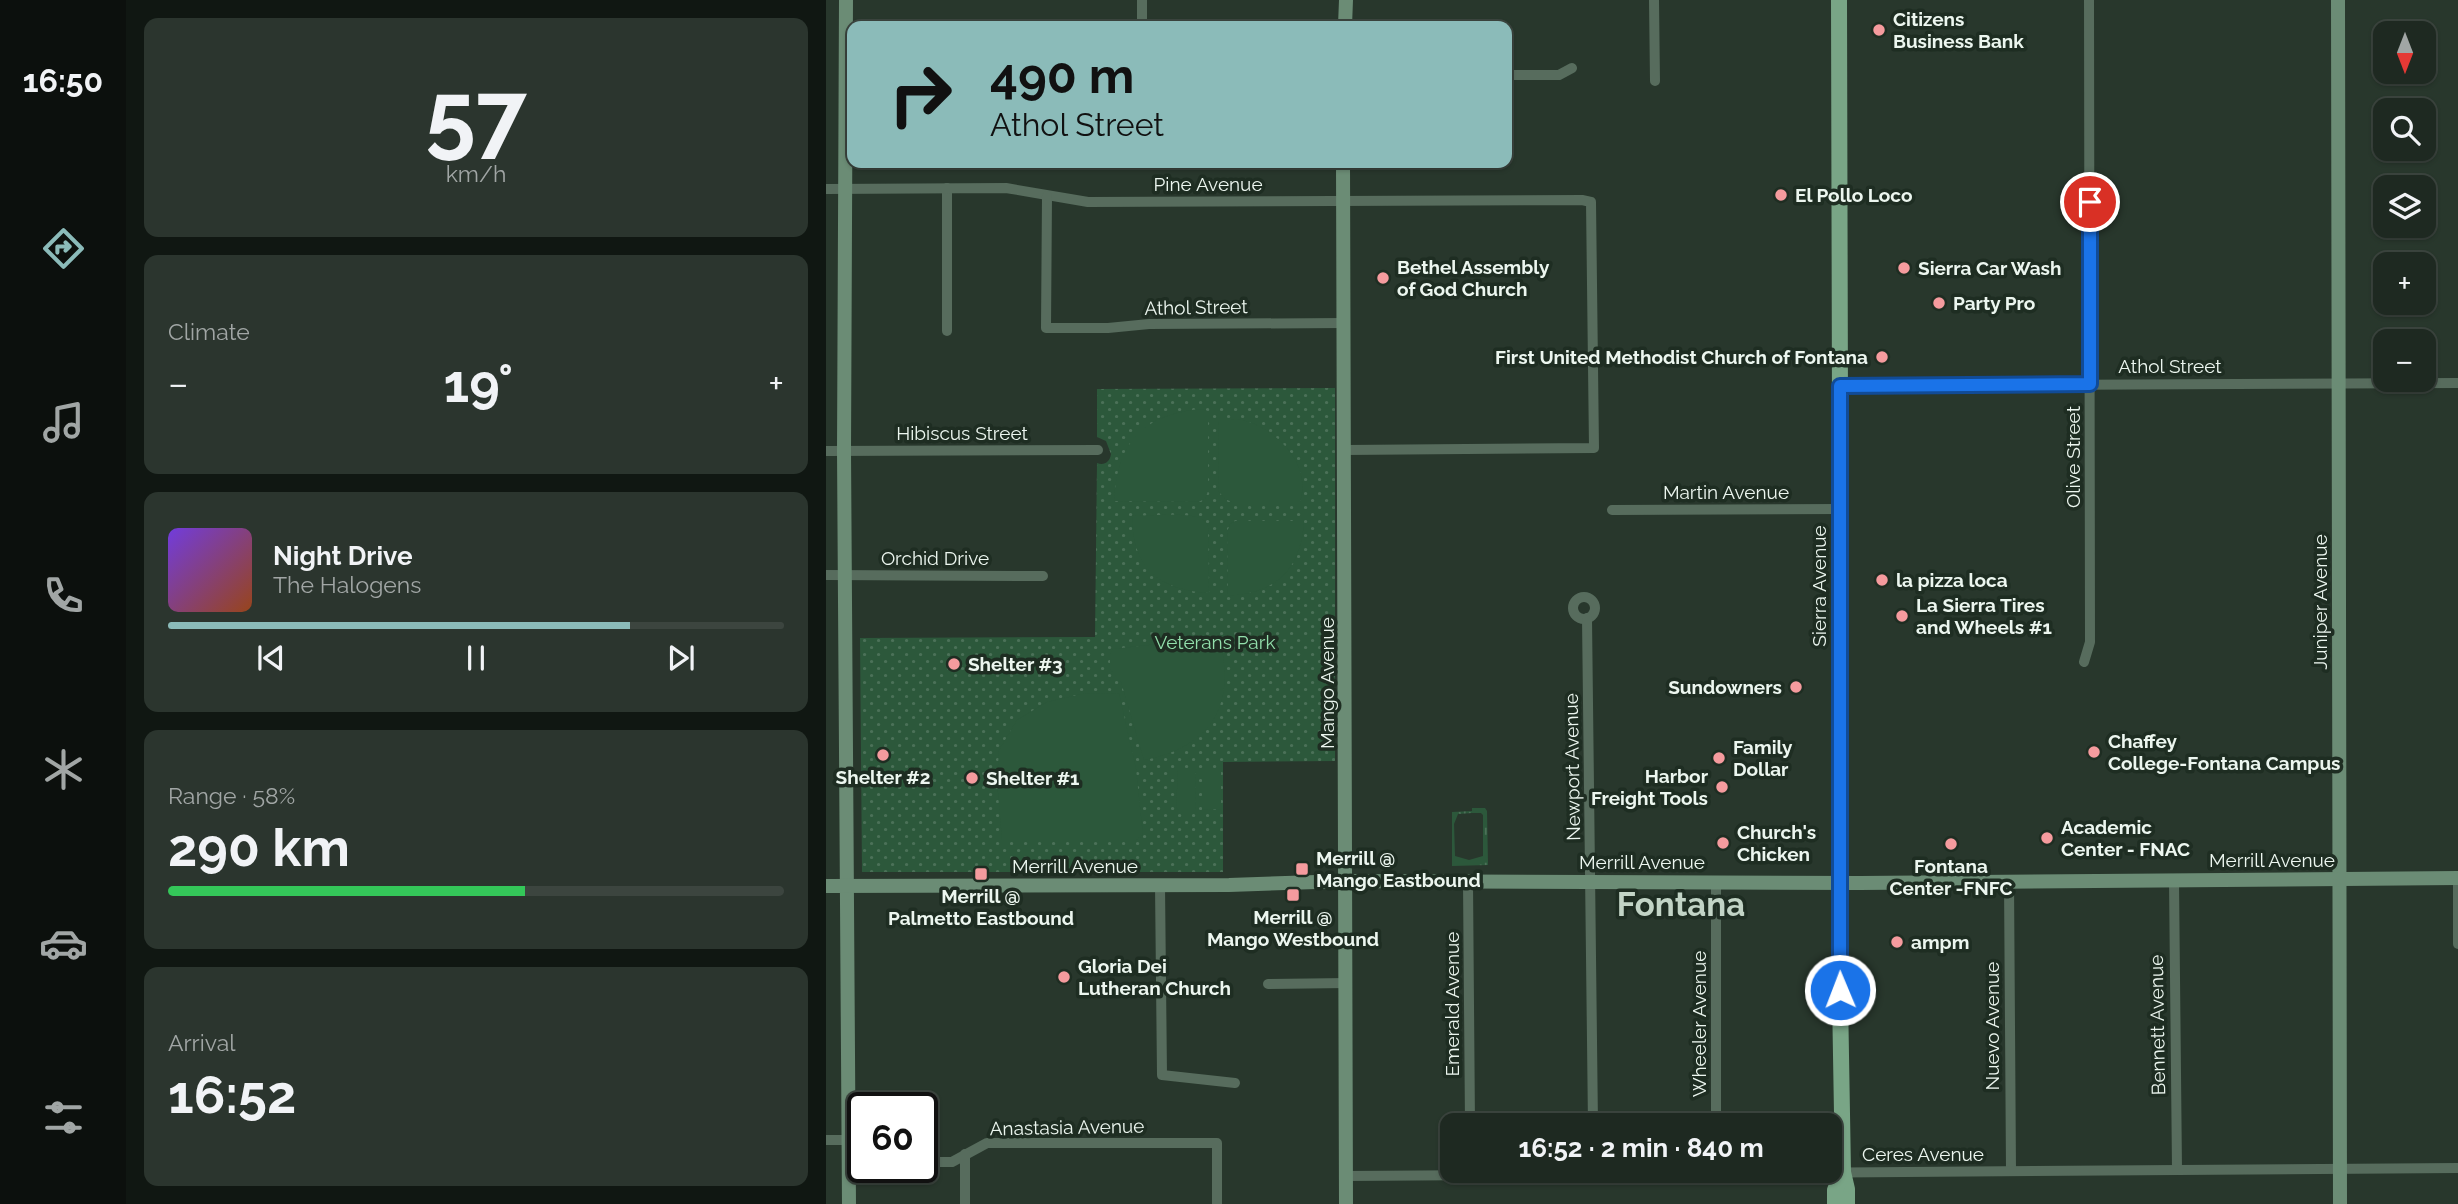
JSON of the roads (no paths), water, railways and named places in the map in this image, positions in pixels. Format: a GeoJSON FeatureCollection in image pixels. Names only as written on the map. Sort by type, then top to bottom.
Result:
{"type":"FeatureCollection","features":[{"type":"Feature","properties":{"kind":"main road","name":"Sierra Avenue"},"geometry":{"type":"LineString","coordinates":[[1839,0],[1839,946],[1843,1172],[1847,1204]]}},
{"type":"Feature","properties":{"kind":"main road","name":"Sierra Avenue"},"geometry":{"type":"LineString","coordinates":[[1835,1204],[1835,1190],[1843,1172]]}},
{"type":"Feature","properties":{"kind":"street"},"geometry":{"type":"LineString","coordinates":[[846,0],[844,450],[848,1092]]}},
{"type":"Feature","properties":{"kind":"street"},"geometry":{"type":"LineString","coordinates":[[1142,0],[1142,21]]}},
{"type":"Feature","properties":{"kind":"street"},"geometry":{"type":"LineString","coordinates":[[1345,21],[1346,0]]}},
{"type":"Feature","properties":{"kind":"street"},"geometry":{"type":"LineString","coordinates":[[1654,0],[1655,82]]}},
{"type":"Feature","properties":{"kind":"street","name":"Olive Street"},"geometry":{"type":"LineString","coordinates":[[2084,662],[2090,642],[2089,0]]}},
{"type":"Feature","properties":{"kind":"street","name":"Juniper Avenue"},"geometry":{"type":"LineString","coordinates":[[2338,0],[2340,1204]]}},
{"type":"Feature","properties":{"kind":"street"},"geometry":{"type":"LineString","coordinates":[[1512,75],[1559,75],[1572,68]]}},
{"type":"Feature","properties":{"kind":"street","name":"Mango Avenue"},"geometry":{"type":"LineString","coordinates":[[1343,168],[1346,1204]]}},
{"type":"Feature","properties":{"kind":"street"},"geometry":{"type":"LineString","coordinates":[[947,188],[947,331]]}},
{"type":"Feature","properties":{"kind":"street","name":"Pine Avenue"},"geometry":{"type":"LineString","coordinates":[[826,189],[1006,188],[1088,202],[1591,202],[1594,448],[1345,450]]}},
{"type":"Feature","properties":{"kind":"street","name":"Athol Street"},"geometry":{"type":"LineString","coordinates":[[1047,196],[1046,328],[1108,328],[1149,324],[1345,323]]}},
{"type":"Feature","properties":{"kind":"street","name":"Athol Street"},"geometry":{"type":"LineString","coordinates":[[1840,386],[2458,383]]}},
{"type":"Feature","properties":{"kind":"street","name":"Hibiscus Street"},"geometry":{"type":"LineString","coordinates":[[826,451],[1098,450]]}},
{"type":"Feature","properties":{"kind":"street","name":"Martin Avenue"},"geometry":{"type":"LineString","coordinates":[[1612,510],[1840,509]]}},
{"type":"Feature","properties":{"kind":"street","name":"Orchid Drive"},"geometry":{"type":"LineString","coordinates":[[826,575],[1043,576]]}},
{"type":"Feature","properties":{"kind":"street","name":"Newport Avenue"},"geometry":{"type":"LineString","coordinates":[[1587,618],[1593,1113]]}},
{"type":"Feature","properties":{"kind":"street"},"geometry":{"type":"LineString","coordinates":[[2458,878],[2458,944]]}},
{"type":"Feature","properties":{"kind":"street","name":"Merrill Avenue"},"geometry":{"type":"LineString","coordinates":[[826,886],[1160,885],[1347,881],[1840,883],[2458,878]]}},
{"type":"Feature","properties":{"kind":"street","name":"Bennett Avenue"},"geometry":{"type":"LineString","coordinates":[[2174,880],[2177,1169]]}},
{"type":"Feature","properties":{"kind":"street","name":"Nuevo Avenue"},"geometry":{"type":"LineString","coordinates":[[2009,881],[2011,1171]]}},
{"type":"Feature","properties":{"kind":"street","name":"Emerald Avenue"},"geometry":{"type":"LineString","coordinates":[[1468,882],[1470,1113]]}},
{"type":"Feature","properties":{"kind":"street","name":"Wheeler Avenue"},"geometry":{"type":"LineString","coordinates":[[1716,882],[1716,1113]]}},
{"type":"Feature","properties":{"kind":"street"},"geometry":{"type":"LineString","coordinates":[[1160,885],[1162,1075],[1235,1083]]}},
{"type":"Feature","properties":{"kind":"street"},"geometry":{"type":"LineString","coordinates":[[1268,984],[1347,983]]}},
{"type":"Feature","properties":{"kind":"street"},"geometry":{"type":"LineString","coordinates":[[826,1140],[847,1140]]}},
{"type":"Feature","properties":{"kind":"street","name":"Anastasia Avenue"},"geometry":{"type":"LineString","coordinates":[[938,1162],[952,1162],[987,1143],[1217,1143],[1217,1204]]}},
{"type":"Feature","properties":{"kind":"street"},"geometry":{"type":"LineString","coordinates":[[965,1154],[965,1204]]}},
{"type":"Feature","properties":{"kind":"street","name":"Ceres Avenue"},"geometry":{"type":"LineString","coordinates":[[1843,1172],[2458,1168]]}},
{"type":"Feature","properties":{"kind":"street","name":"Ceres Avenue"},"geometry":{"type":"LineString","coordinates":[[1346,1176],[1440,1174]]}},
{"type":"Feature","properties":{"kind":"street"},"geometry":{"type":"LineString","coordinates":[[849,1204],[853,1183]]}},
{"type":"Feature","properties":{"kind":"place","name":"Citizens Business Bank"},"geometry":{"type":"Point","coordinates":[1879,30]}},
{"type":"Feature","properties":{"kind":"place","name":"El Pollo Loco"},"geometry":{"type":"Point","coordinates":[1781,195]}},
{"type":"Feature","properties":{"kind":"place","name":"Sierra Car Wash"},"geometry":{"type":"Point","coordinates":[1904,268]}},
{"type":"Feature","properties":{"kind":"place","name":"Bethel Assembly of God Church"},"geometry":{"type":"Point","coordinates":[1383,278]}},
{"type":"Feature","properties":{"kind":"place","name":"Party Pro"},"geometry":{"type":"Point","coordinates":[1939,303]}},
{"type":"Feature","properties":{"kind":"place","name":"First United Methodist Church of Fontana"},"geometry":{"type":"Point","coordinates":[1882,357]}},
{"type":"Feature","properties":{"kind":"place","name":"la pizza loca"},"geometry":{"type":"Point","coordinates":[1882,580]}},
{"type":"Feature","properties":{"kind":"place","name":"La Sierra Tires and Wheels #1"},"geometry":{"type":"Point","coordinates":[1902,616]}},
{"type":"Feature","properties":{"kind":"place","name":"Shelter #3"},"geometry":{"type":"Point","coordinates":[954,664]}},
{"type":"Feature","properties":{"kind":"place","name":"Sundowners"},"geometry":{"type":"Point","coordinates":[1796,687]}},
{"type":"Feature","properties":{"kind":"place","name":"Chaffey College-Fontana Campus"},"geometry":{"type":"Point","coordinates":[2094,752]}},
{"type":"Feature","properties":{"kind":"place","name":"Shelter #2"},"geometry":{"type":"Point","coordinates":[883,755]}},
{"type":"Feature","properties":{"kind":"place","name":"Family Dollar"},"geometry":{"type":"Point","coordinates":[1719,758]}},
{"type":"Feature","properties":{"kind":"place","name":"Shelter #1"},"geometry":{"type":"Point","coordinates":[972,778]}},
{"type":"Feature","properties":{"kind":"place","name":"Harbor Freight Tools"},"geometry":{"type":"Point","coordinates":[1722,787]}},
{"type":"Feature","properties":{"kind":"place","name":"Academic Center - FNAC"},"geometry":{"type":"Point","coordinates":[2047,838]}},
{"type":"Feature","properties":{"kind":"place","name":"Church's Chicken"},"geometry":{"type":"Point","coordinates":[1723,843]}},
{"type":"Feature","properties":{"kind":"place","name":"Fontana Center -FNFC"},"geometry":{"type":"Point","coordinates":[1951,844]}},
{"type":"Feature","properties":{"kind":"place","name":"Merrill @ Mango Eastbound"},"geometry":{"type":"Point","coordinates":[1302,869]}},
{"type":"Feature","properties":{"kind":"place","name":"Merrill @ Palmetto Eastbound"},"geometry":{"type":"Point","coordinates":[981,874]}},
{"type":"Feature","properties":{"kind":"place","name":"Merrill @ Mango Westbound"},"geometry":{"type":"Point","coordinates":[1293,895]}},
{"type":"Feature","properties":{"kind":"place","name":"ampm"},"geometry":{"type":"Point","coordinates":[1897,942]}},
{"type":"Feature","properties":{"kind":"place","name":"Gloria Dei Lutheran Church"},"geometry":{"type":"Point","coordinates":[1064,977]}},
{"type":"Feature","properties":{"kind":"district","name":"Fontana"},"geometry":{"type":"Point","coordinates":[1681,904]}},
{"type":"Feature","properties":{"kind":"park label","name":"Veterans Park"},"geometry":{"type":"Point","coordinates":[1215,642]}}]}
